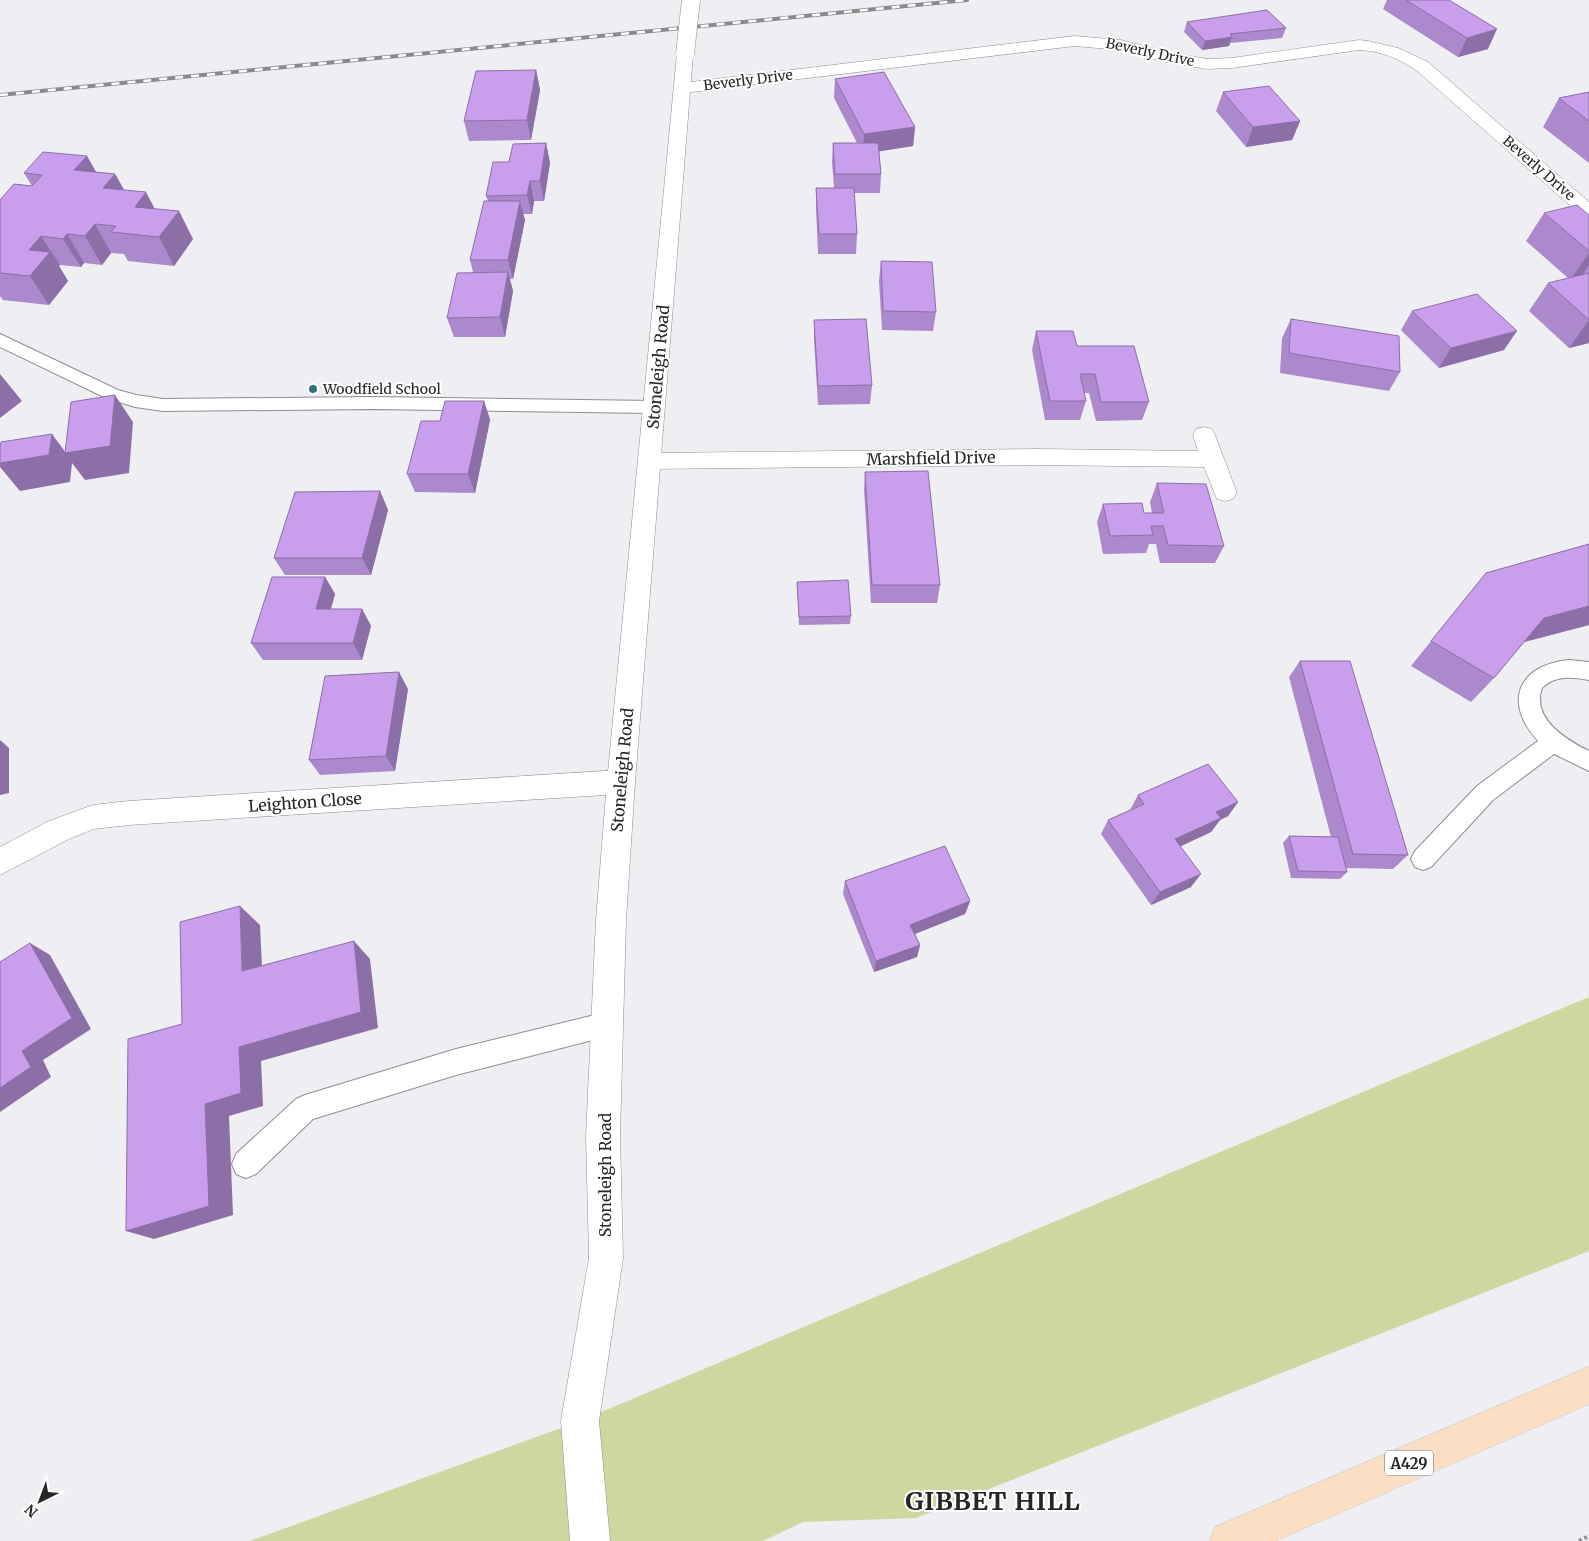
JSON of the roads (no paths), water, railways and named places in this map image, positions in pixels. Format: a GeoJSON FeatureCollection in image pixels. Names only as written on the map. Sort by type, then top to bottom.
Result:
{"type":"FeatureCollection","features":[{"type":"Feature","properties":{"kind":"main road","name":"A429"},"geometry":{"type":"LineString","coordinates":[[1229,1541],[1589,1385]]}},
{"type":"Feature","properties":{"kind":"street","name":"Stoneleigh Road"},"geometry":{"type":"LineString","coordinates":[[590,1541],[580,1421],[606,1258],[604,1136],[611,920],[649,460],[691,0]]}},
{"type":"Feature","properties":{"kind":"street","name":"Beverly Drive"},"geometry":{"type":"LineString","coordinates":[[682,88],[1075,41],[1121,44],[1166,57],[1207,64],[1232,63],[1359,45],[1378,46],[1401,53],[1422,66],[1589,212]]}},
{"type":"Feature","properties":{"kind":"street"},"geometry":{"type":"LineString","coordinates":[[1204,435],[1225,492]]}},
{"type":"Feature","properties":{"kind":"street","name":"Marshfield Drive"},"geometry":{"type":"LineString","coordinates":[[649,460],[1028,457],[1212,459]]}},
{"type":"Feature","properties":{"kind":"street","name":"Leighton Close"},"geometry":{"type":"LineString","coordinates":[[0,862],[59,830],[93,817],[130,813],[621,782]]}},
{"type":"Feature","properties":{"kind":"lane"},"geometry":{"type":"LineString","coordinates":[[0,340],[112,394],[135,402],[163,405],[372,403],[654,407]]}},
{"type":"Feature","properties":{"kind":"lane"},"geometry":{"type":"LineString","coordinates":[[1589,671],[1580,668],[1560,668],[1544,673],[1534,683],[1529,696],[1532,712],[1540,727],[1553,742],[1571,753],[1589,760]]}},
{"type":"Feature","properties":{"kind":"lane"},"geometry":{"type":"LineString","coordinates":[[1423,859],[1485,793],[1553,742]]}},
{"type":"Feature","properties":{"kind":"lane"},"geometry":{"type":"LineString","coordinates":[[246,1164],[305,1108],[456,1062],[608,1025]]}},
{"type":"Feature","properties":{"kind":"railway"},"geometry":{"type":"LineString","coordinates":[[0,95],[967,0]]}},
{"type":"Feature","properties":{"kind":"place","name":"Woodfield School"},"geometry":{"type":"Point","coordinates":[313,389]}},
{"type":"Feature","properties":{"kind":"district","name":"GIBBET HILL"},"geometry":{"type":"Point","coordinates":[993,1501]}}]}
